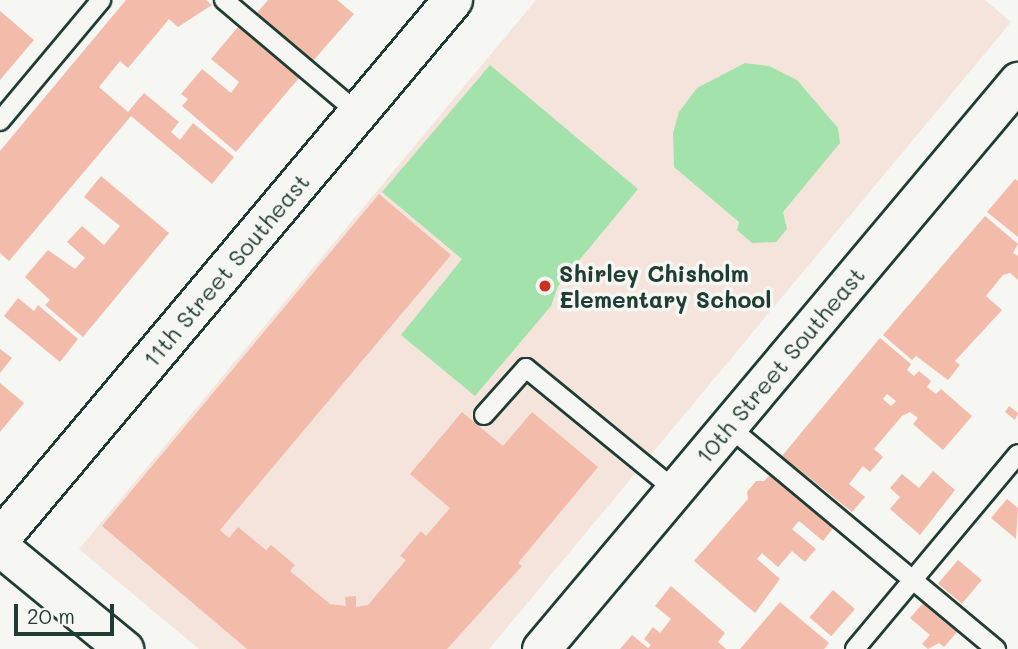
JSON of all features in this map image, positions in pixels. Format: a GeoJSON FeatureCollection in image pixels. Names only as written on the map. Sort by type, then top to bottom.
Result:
{"type":"FeatureCollection","features":[{"type":"Feature","properties":{"kind":"main road","name":"11th Street Southeast"},"geometry":{"type":"LineString","coordinates":[[0,540],[453,0]]}},
{"type":"Feature","properties":{"kind":"street","name":"10th Street Southeast"},"geometry":{"type":"LineString","coordinates":[[541,649],[1018,81]]}},
{"type":"Feature","properties":{"kind":"street"},"geometry":{"type":"LineString","coordinates":[[0,547],[124,649]]}},
{"type":"Feature","properties":{"kind":"lane"},"geometry":{"type":"LineString","coordinates":[[0,121],[101,0]]}},
{"type":"Feature","properties":{"kind":"lane"},"geometry":{"type":"LineString","coordinates":[[225,0],[358,113]]}},
{"type":"Feature","properties":{"kind":"lane"},"geometry":{"type":"LineString","coordinates":[[484,415],[526,368],[675,490]]}},
{"type":"Feature","properties":{"kind":"lane"},"geometry":{"type":"LineString","coordinates":[[728,426],[996,649]]}},
{"type":"Feature","properties":{"kind":"lane"},"geometry":{"type":"LineString","coordinates":[[855,649],[1018,454]]}},
{"type":"Feature","properties":{"kind":"shaded area","name":"Shirley Chisholm Elementary School"},"geometry":{"type":"Polygon","coordinates":[[[536,0],[985,0],[1011,22],[489,649],[199,649],[79,549],[536,0]]]}},
{"type":"Feature","properties":{"kind":"green space"},"geometry":{"type":"Polygon","coordinates":[[[745,63],[769,66],[797,80],[838,128],[840,143],[783,212],[787,229],[776,242],[752,243],[737,230],[739,222],[674,167],[673,133],[679,112],[697,88],[745,63]]]}},
{"type":"Feature","properties":{"kind":"green space"},"geometry":{"type":"Polygon","coordinates":[[[490,65],[638,189],[558,286],[551,306],[475,396],[401,335],[462,259],[382,192],[490,65]]]}},
{"type":"Feature","properties":{"kind":"building"},"geometry":{"type":"Polygon","coordinates":[[[126,0],[206,0],[212,5],[178,27],[169,19],[128,68],[120,61],[99,87],[128,112],[144,93],[179,122],[171,132],[180,140],[193,123],[234,157],[212,184],[131,116],[9,261],[0,253],[0,151],[126,0]]]}},
{"type":"Feature","properties":{"kind":"building"},"geometry":{"type":"Polygon","coordinates":[[[268,0],[337,0],[354,14],[313,61],[257,13],[268,0]]]}},
{"type":"Feature","properties":{"kind":"building"},"geometry":{"type":"Polygon","coordinates":[[[0,11],[34,40],[0,80],[0,11]]]}},
{"type":"Feature","properties":{"kind":"building"},"geometry":{"type":"Polygon","coordinates":[[[238,27],[299,78],[236,152],[182,106],[188,99],[181,94],[202,69],[231,93],[239,82],[211,59],[238,27]]]}},
{"type":"Feature","properties":{"kind":"building"},"geometry":{"type":"Polygon","coordinates":[[[101,176],[169,233],[83,337],[45,305],[50,300],[25,277],[48,250],[75,269],[85,258],[67,242],[82,226],[104,245],[120,226],[84,197],[101,176]]]}},
{"type":"Feature","properties":{"kind":"building"},"geometry":{"type":"Polygon","coordinates":[[[1015,179],[1018,181],[1018,237],[987,212],[1015,179]]]}},
{"type":"Feature","properties":{"kind":"building"},"geometry":{"type":"Polygon","coordinates":[[[379,194],[451,255],[220,530],[229,538],[238,527],[266,550],[271,545],[295,565],[290,571],[330,604],[346,606],[345,597],[356,596],[356,607],[368,605],[406,560],[400,556],[421,531],[426,536],[450,508],[410,474],[462,412],[503,446],[532,412],[598,467],[518,563],[522,566],[447,649],[247,649],[102,526],[379,194]]]}},
{"type":"Feature","properties":{"kind":"building"},"geometry":{"type":"Polygon","coordinates":[[[985,216],[1018,244],[1013,253],[1018,256],[1018,280],[1010,273],[1003,275],[986,296],[1002,310],[955,361],[960,365],[948,380],[916,356],[912,360],[883,335],[985,216]]]}},
{"type":"Feature","properties":{"kind":"building"},"geometry":{"type":"Polygon","coordinates":[[[18,298],[34,311],[38,305],[78,339],[60,362],[4,316],[18,298]]]}},
{"type":"Feature","properties":{"kind":"building"},"geometry":{"type":"Polygon","coordinates":[[[880,338],[911,364],[907,370],[914,376],[919,371],[931,381],[927,387],[936,394],[941,389],[972,416],[943,450],[913,424],[918,418],[910,412],[902,416],[874,449],[883,457],[870,472],[863,466],[849,484],[865,497],[852,512],[782,456],[880,338]],[[887,394],[883,399],[891,406],[896,401],[887,394]]]}},
{"type":"Feature","properties":{"kind":"building"},"geometry":{"type":"Polygon","coordinates":[[[0,349],[12,358],[0,373],[0,349]]]}},
{"type":"Feature","properties":{"kind":"building"},"geometry":{"type":"Polygon","coordinates":[[[0,383],[24,403],[0,432],[0,383]]]}},
{"type":"Feature","properties":{"kind":"building"},"geometry":{"type":"Polygon","coordinates":[[[1009,406],[1018,413],[1015,420],[1005,412],[1009,406]]]}},
{"type":"Feature","properties":{"kind":"building"},"geometry":{"type":"Polygon","coordinates":[[[933,471],[955,490],[920,535],[890,509],[900,497],[890,488],[902,474],[919,488],[933,471]]]}},
{"type":"Feature","properties":{"kind":"building"},"geometry":{"type":"Polygon","coordinates":[[[771,474],[834,527],[823,541],[799,521],[792,529],[816,549],[805,562],[792,551],[778,567],[762,553],[757,559],[780,579],[755,613],[694,561],[748,499],[747,492],[756,481],[764,481],[771,474]]]}},
{"type":"Feature","properties":{"kind":"building"},"geometry":{"type":"Polygon","coordinates":[[[1007,499],[1018,508],[1016,539],[991,518],[1007,499]]]}},
{"type":"Feature","properties":{"kind":"building"},"geometry":{"type":"Polygon","coordinates":[[[958,560],[982,580],[962,604],[938,584],[958,560]]]}},
{"type":"Feature","properties":{"kind":"building"},"geometry":{"type":"Polygon","coordinates":[[[671,586],[725,633],[718,642],[726,649],[620,649],[632,635],[648,648],[651,645],[644,639],[653,627],[660,633],[671,619],[655,606],[671,586]]]}},
{"type":"Feature","properties":{"kind":"building"},"geometry":{"type":"Polygon","coordinates":[[[833,590],[855,609],[831,636],[809,617],[833,590]]]}},
{"type":"Feature","properties":{"kind":"building"},"geometry":{"type":"Polygon","coordinates":[[[780,602],[829,643],[824,649],[740,649],[780,602]]]}},
{"type":"Feature","properties":{"kind":"building"},"geometry":{"type":"Polygon","coordinates":[[[924,602],[958,631],[944,647],[939,643],[928,649],[922,644],[930,635],[910,618],[924,602]]]}},
{"type":"Feature","properties":{"kind":"place","name":"Shirley Chisholm Elementary School"},"geometry":{"type":"Point","coordinates":[545,286]}}]}
